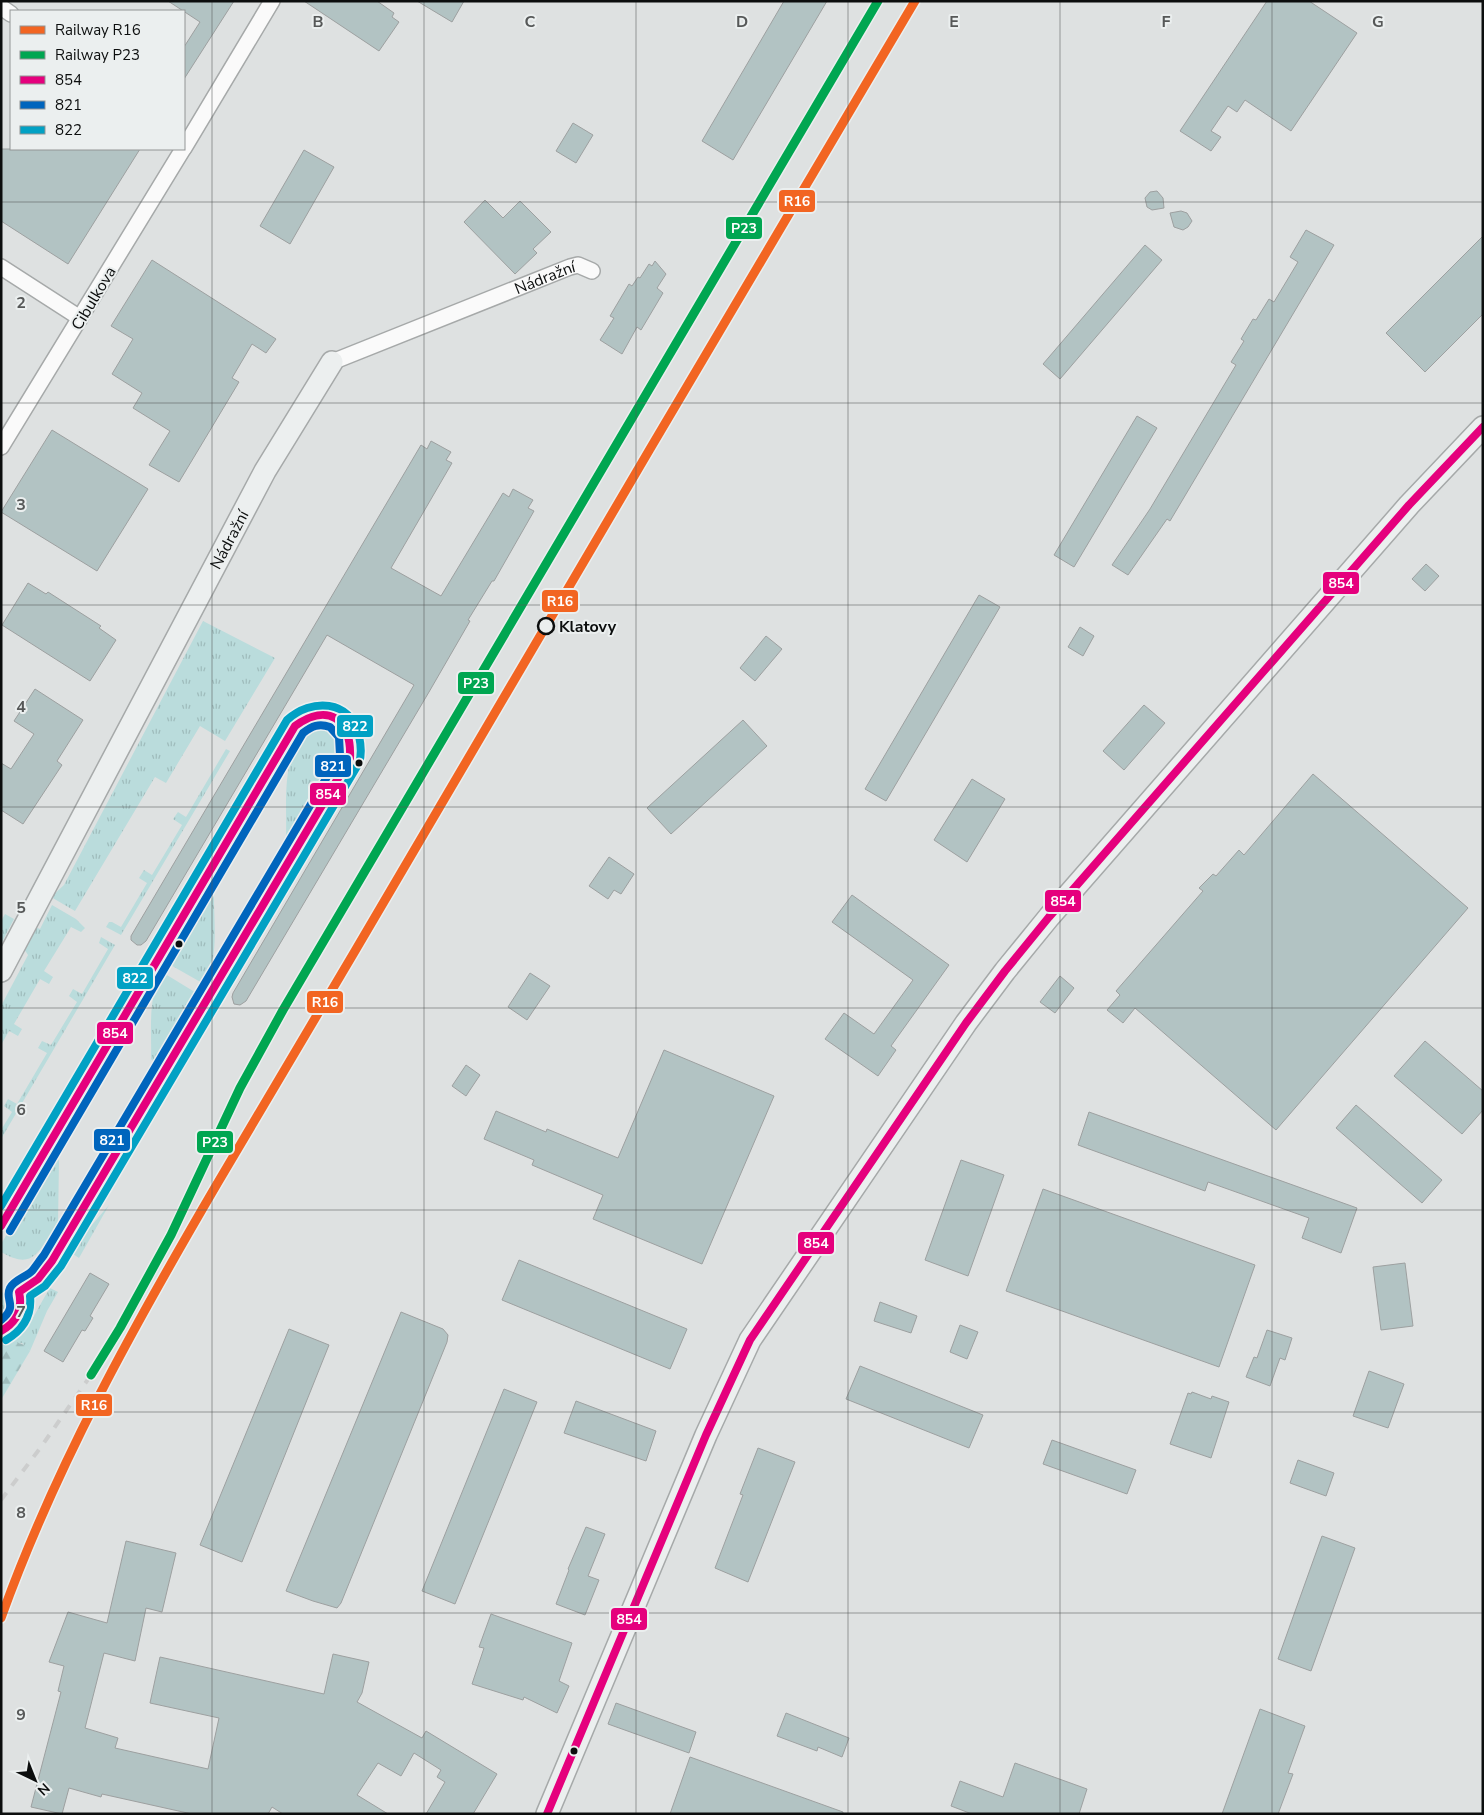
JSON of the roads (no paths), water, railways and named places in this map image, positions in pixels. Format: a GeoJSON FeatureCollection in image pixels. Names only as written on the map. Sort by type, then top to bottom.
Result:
{"type":"FeatureCollection","features":[{"type":"Feature","properties":{"kind":"street","name":"Cibulkova"},"geometry":{"type":"LineString","coordinates":[[185,144],[189,127],[272,1]]}},
{"type":"Feature","properties":{"kind":"street","name":"Cibulkova"},"geometry":{"type":"LineString","coordinates":[[1,447],[183,150]]}},
{"type":"Feature","properties":{"kind":"street","name":"Nádražní"},"geometry":{"type":"LineString","coordinates":[[1,971],[265,472],[332,362],[570,267],[578,266],[592,271]]}},
{"type":"Feature","properties":{"kind":"street"},"geometry":{"type":"LineString","coordinates":[[1,267],[80,318]]}},
{"type":"Feature","properties":{"kind":"street"},"geometry":{"type":"LineString","coordinates":[[547,1814],[706,1435],[750,1340],[966,1024],[1005,971],[1409,505],[1483,427]]}},
{"type":"Feature","properties":{"kind":"railway"},"geometry":{"type":"LineString","coordinates":[[1,1500],[91,1375]]}},
{"type":"Feature","properties":{"kind":"rail line","name":"P23"},"geometry":{"type":"LineString","coordinates":[[91,1375],[120,1328],[171,1235],[240,1088],[283,1010],[878,1]]}},
{"type":"Feature","properties":{"kind":"rail line","name":"R16"},"geometry":{"type":"LineString","coordinates":[[1,1618],[46,1505],[99,1396],[156,1289],[915,1]]}},
{"type":"Feature","properties":{"kind":"place","name":"Klatovy"},"geometry":{"type":"Point","coordinates":[546,626]}}]}
